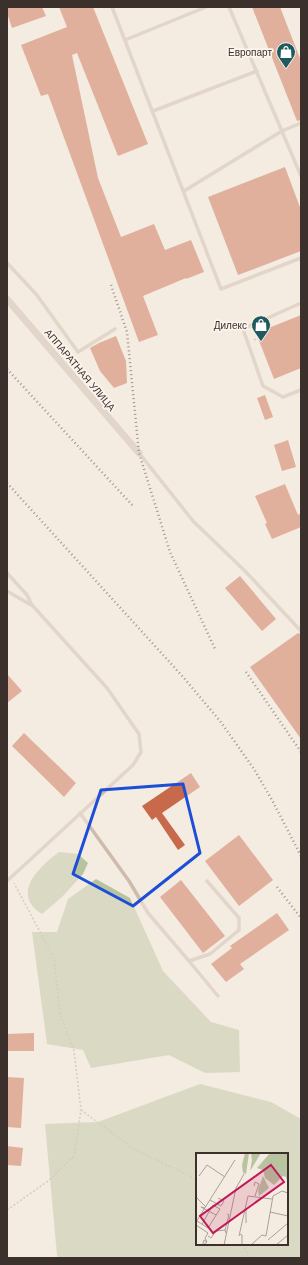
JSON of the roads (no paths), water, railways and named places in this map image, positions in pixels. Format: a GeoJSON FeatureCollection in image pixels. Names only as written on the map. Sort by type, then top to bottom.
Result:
{"type":"FeatureCollection","features":[{"type":"Feature","properties":{"kind":"street","name":"АППАРАТНАЯ УЛИЦА"},"geometry":{"type":"LineString","coordinates":[[7,299],[139,453]]}},
{"type":"Feature","properties":{"kind":"lane"},"geometry":{"type":"LineString","coordinates":[[112,7],[221,289],[301,258]]}},
{"type":"Feature","properties":{"kind":"lane"},"geometry":{"type":"LineString","coordinates":[[125,40],[206,7]]}},
{"type":"Feature","properties":{"kind":"lane"},"geometry":{"type":"LineString","coordinates":[[229,7],[301,176]]}},
{"type":"Feature","properties":{"kind":"lane"},"geometry":{"type":"LineString","coordinates":[[152,111],[256,71]]}},
{"type":"Feature","properties":{"kind":"lane"},"geometry":{"type":"LineString","coordinates":[[184,191],[282,131],[301,123]]}},
{"type":"Feature","properties":{"kind":"lane"},"geometry":{"type":"LineString","coordinates":[[7,263],[36,294],[78,352],[115,329]]}},
{"type":"Feature","properties":{"kind":"lane"},"geometry":{"type":"LineString","coordinates":[[301,303],[243,329],[263,386],[283,397],[301,390]]}},
{"type":"Feature","properties":{"kind":"lane"},"geometry":{"type":"LineString","coordinates":[[139,453],[193,521],[245,571],[301,631]]}},
{"type":"Feature","properties":{"kind":"lane"},"geometry":{"type":"LineString","coordinates":[[7,573],[27,595],[32,605],[107,688],[139,734],[141,752],[133,765],[7,881]]}},
{"type":"Feature","properties":{"kind":"lane"},"geometry":{"type":"LineString","coordinates":[[7,591],[32,605]]}},
{"type":"Feature","properties":{"kind":"lane"},"geometry":{"type":"LineString","coordinates":[[80,813],[129,881],[148,913],[218,996]]}},
{"type":"Feature","properties":{"kind":"lane"},"geometry":{"type":"LineString","coordinates":[[189,961],[210,954],[239,930],[239,918],[206,881]]}},
{"type":"Feature","properties":{"kind":"railway"},"geometry":{"type":"LineString","coordinates":[[111,285],[127,332],[139,453],[170,552],[215,649]]}},
{"type":"Feature","properties":{"kind":"railway"},"geometry":{"type":"LineString","coordinates":[[7,369],[134,507]]}},
{"type":"Feature","properties":{"kind":"railway"},"geometry":{"type":"LineString","coordinates":[[7,483],[184,678],[220,721],[254,769],[301,856]]}},
{"type":"Feature","properties":{"kind":"railway"},"geometry":{"type":"LineString","coordinates":[[246,672],[301,752]]}},
{"type":"Feature","properties":{"kind":"railway"},"geometry":{"type":"LineString","coordinates":[[277,887],[301,918]]}},
{"type":"Feature","properties":{"kind":"place","name":"Европарт"},"geometry":{"type":"Point","coordinates":[286,69]}},
{"type":"Feature","properties":{"kind":"place","name":"Дилекс"},"geometry":{"type":"Point","coordinates":[261,342]}}]}
